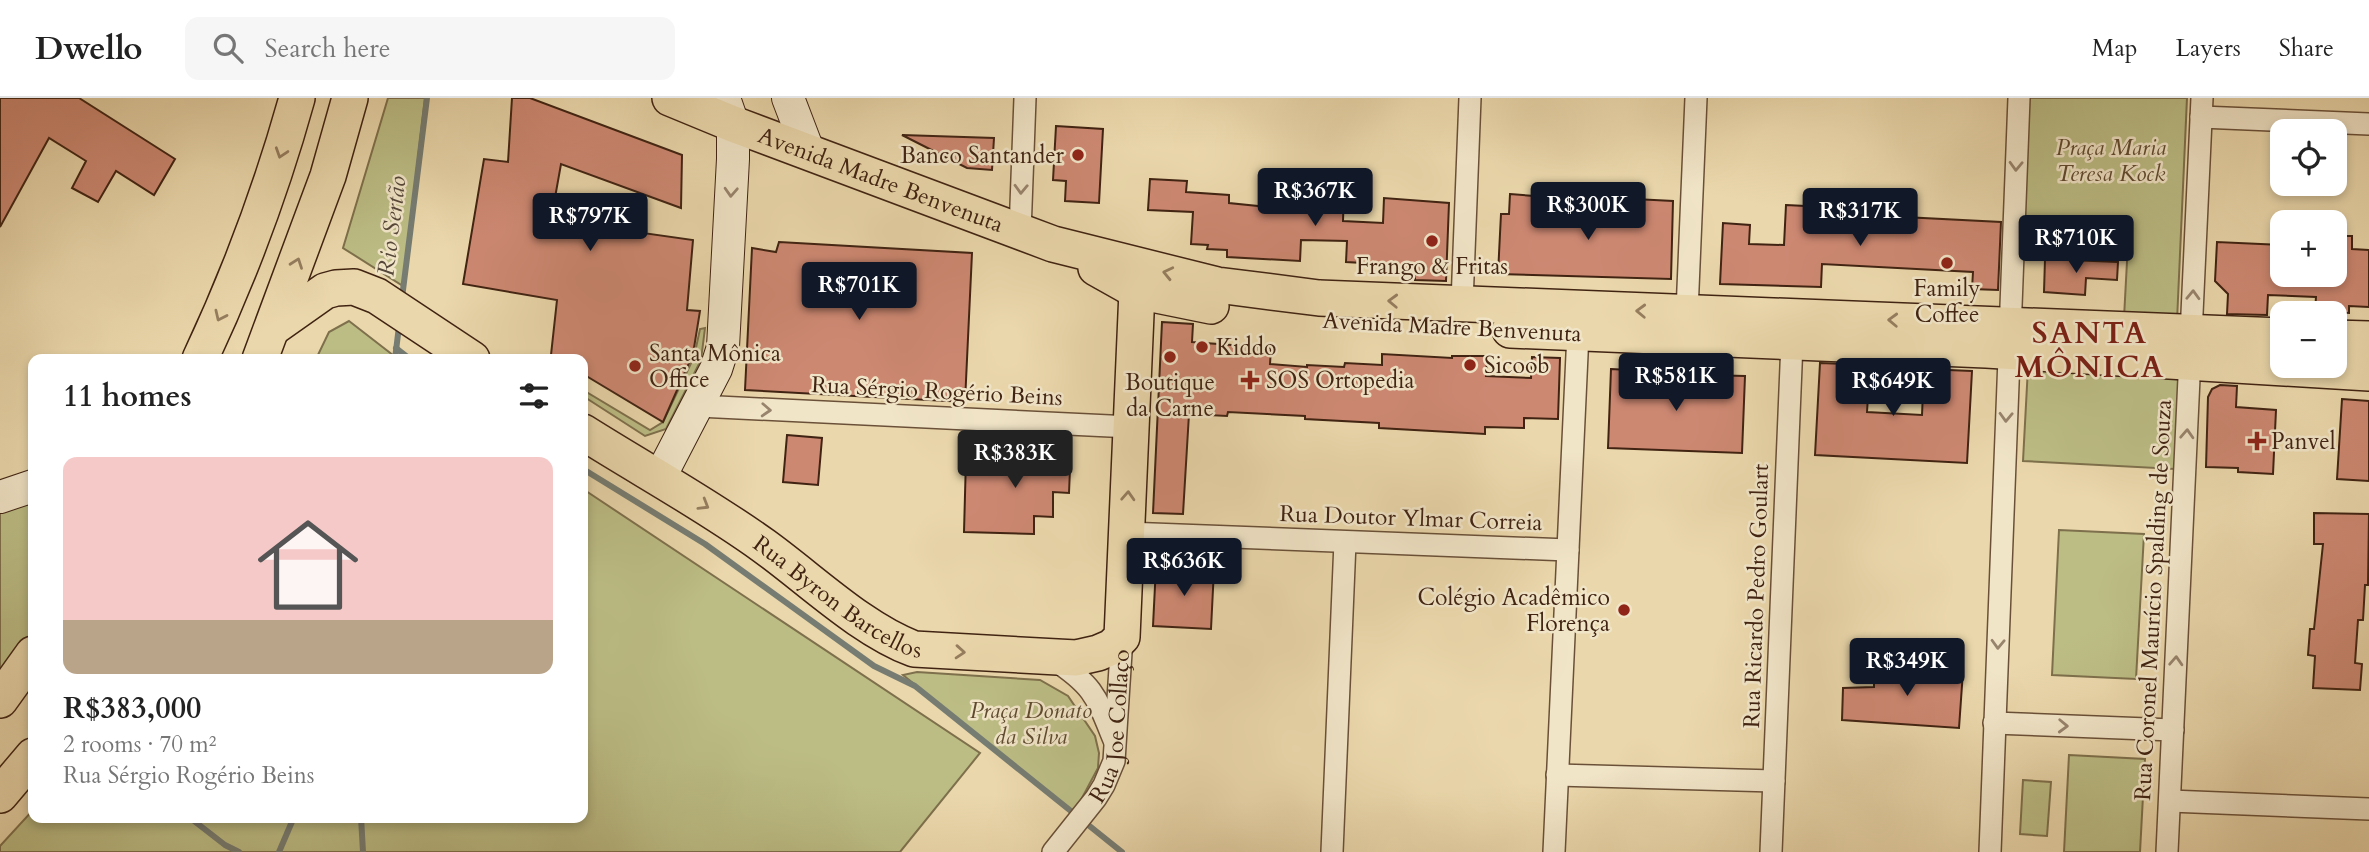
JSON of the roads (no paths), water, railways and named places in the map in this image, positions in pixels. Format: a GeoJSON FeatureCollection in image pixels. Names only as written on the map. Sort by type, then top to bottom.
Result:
{"type":"FeatureCollection","features":[{"type":"Feature","properties":{"kind":"main road"},"geometry":{"type":"LineString","coordinates":[[202,354],[231,293],[264,207],[297,98]]}},
{"type":"Feature","properties":{"kind":"main road"},"geometry":{"type":"LineString","coordinates":[[262,354],[328,176],[350,98]]}},
{"type":"Feature","properties":{"kind":"main road","name":"Avenida Madre Benvenuta"},"geometry":{"type":"LineString","coordinates":[[670,98],[728,111],[809,153],[1053,244],[1217,285],[1274,294],[1687,312],[2009,338],[2191,347],[2369,373]]}},
{"type":"Feature","properties":{"kind":"main road","name":"Avenida Madre Benvenuta"},"geometry":{"type":"LineString","coordinates":[[1053,244],[1137,291],[1305,321],[1793,342],[2009,338]]}},
{"type":"Feature","properties":{"kind":"main road"},"geometry":{"type":"LineString","coordinates":[[274,327],[319,295],[336,288],[354,287],[377,296],[464,354]]}},
{"type":"Feature","properties":{"kind":"main road","name":"Rua Joe Collaço"},"geometry":{"type":"LineString","coordinates":[[1122,638],[1137,291]]}},
{"type":"Feature","properties":{"kind":"main road","name":"Avenida Madre Benvenuta"},"geometry":{"type":"LineString","coordinates":[[2191,347],[2270,337]]}},
{"type":"Feature","properties":{"kind":"main road"},"geometry":{"type":"LineString","coordinates":[[2347,338],[2369,339]]}},
{"type":"Feature","properties":{"kind":"main road","name":"Rua Byron Barcellos"},"geometry":{"type":"LineString","coordinates":[[588,435],[718,514],[855,615],[899,643],[914,649],[1076,658],[1112,647],[1122,638]]}},
{"type":"Feature","properties":{"kind":"main road"},"geometry":{"type":"LineString","coordinates":[[0,701],[28,661]]}},
{"type":"Feature","properties":{"kind":"main road"},"geometry":{"type":"LineString","coordinates":[[0,701],[28,687]]}},
{"type":"Feature","properties":{"kind":"main road"},"geometry":{"type":"LineString","coordinates":[[0,795],[28,761]]}},
{"type":"Feature","properties":{"kind":"street"},"geometry":{"type":"LineString","coordinates":[[788,98],[809,153]]}},
{"type":"Feature","properties":{"kind":"street"},"geometry":{"type":"LineString","coordinates":[[1020,232],[1025,98]]}},
{"type":"Feature","properties":{"kind":"street"},"geometry":{"type":"LineString","coordinates":[[1462,303],[1470,98]]}},
{"type":"Feature","properties":{"kind":"street"},"geometry":{"type":"LineString","coordinates":[[1687,312],[1696,98]]}},
{"type":"Feature","properties":{"kind":"street"},"geometry":{"type":"LineString","coordinates":[[1990,852],[2019,98]]}},
{"type":"Feature","properties":{"kind":"street"},"geometry":{"type":"LineString","coordinates":[[2201,107],[2369,124]]}},
{"type":"Feature","properties":{"kind":"street","name":"Rua Coronel Maurício Spalding de Souza"},"geometry":{"type":"LineString","coordinates":[[2167,852],[2201,107]]}},
{"type":"Feature","properties":{"kind":"street"},"geometry":{"type":"LineString","coordinates":[[659,479],[716,369],[723,347],[733,159],[728,111]]}},
{"type":"Feature","properties":{"kind":"street"},"geometry":{"type":"LineString","coordinates":[[1553,852],[1578,333]]}},
{"type":"Feature","properties":{"kind":"street","name":"Rua Ricardo Pedro Goulart"},"geometry":{"type":"LineString","coordinates":[[1772,852],[1793,342]]}},
{"type":"Feature","properties":{"kind":"street","name":"Rua Sérgio Rogério Beins"},"geometry":{"type":"LineString","coordinates":[[698,406],[1131,427]]}},
{"type":"Feature","properties":{"kind":"street"},"geometry":{"type":"LineString","coordinates":[[0,497],[28,488]]}},
{"type":"Feature","properties":{"kind":"street","name":"Rua Doutor Ylmar Correia"},"geometry":{"type":"LineString","coordinates":[[1126,533],[1568,550]]}},
{"type":"Feature","properties":{"kind":"street"},"geometry":{"type":"LineString","coordinates":[[1332,852],[1345,542]]}},
{"type":"Feature","properties":{"kind":"street","name":"Rua Joe Collaço"},"geometry":{"type":"LineString","coordinates":[[1053,852],[1089,807],[1110,773],[1116,745],[1122,638]]}},
{"type":"Feature","properties":{"kind":"street"},"geometry":{"type":"LineString","coordinates":[[1052,658],[1089,687],[1097,698],[1116,745]]}},
{"type":"Feature","properties":{"kind":"street"},"geometry":{"type":"LineString","coordinates":[[1994,723],[2173,730]]}},
{"type":"Feature","properties":{"kind":"street"},"geometry":{"type":"LineString","coordinates":[[1557,775],[1774,781]]}},
{"type":"Feature","properties":{"kind":"street"},"geometry":{"type":"LineString","coordinates":[[2170,801],[2369,809]]}},
{"type":"Feature","properties":{"kind":"waterway","name":"Rio Sertão"},"geometry":{"type":"LineString","coordinates":[[402,298],[427,98]]}},
{"type":"Feature","properties":{"kind":"waterway","name":"Rio Sertão"},"geometry":{"type":"LineString","coordinates":[[396,354],[399,326]]}},
{"type":"Feature","properties":{"kind":"waterway"},"geometry":{"type":"LineString","coordinates":[[396,348],[404,354]]}},
{"type":"Feature","properties":{"kind":"waterway"},"geometry":{"type":"LineString","coordinates":[[588,472],[705,544],[874,666],[915,686],[1122,852]]}},
{"type":"Feature","properties":{"kind":"waterway"},"geometry":{"type":"LineString","coordinates":[[197,823],[225,845],[239,852]]}},
{"type":"Feature","properties":{"kind":"waterway"},"geometry":{"type":"LineString","coordinates":[[279,852],[291,823]]}},
{"type":"Feature","properties":{"kind":"waterway"},"geometry":{"type":"LineString","coordinates":[[361,823],[363,852]]}},
{"type":"Feature","properties":{"kind":"place","name":"Banco Santander"},"geometry":{"type":"Point","coordinates":[1078,155]}},
{"type":"Feature","properties":{"kind":"place","name":"Frango & Fritas"},"geometry":{"type":"Point","coordinates":[1432,241]}},
{"type":"Feature","properties":{"kind":"place","name":"Family Coffee"},"geometry":{"type":"Point","coordinates":[1947,263]}},
{"type":"Feature","properties":{"kind":"place","name":"Kiddo"},"geometry":{"type":"Point","coordinates":[1202,347]}},
{"type":"Feature","properties":{"kind":"place","name":"Boutique da Carne"},"geometry":{"type":"Point","coordinates":[1170,357]}},
{"type":"Feature","properties":{"kind":"place","name":"Sicoob"},"geometry":{"type":"Point","coordinates":[1470,365]}},
{"type":"Feature","properties":{"kind":"place","name":"Santa Mônica Office"},"geometry":{"type":"Point","coordinates":[635,366]}},
{"type":"Feature","properties":{"kind":"place","name":"SOS Ortopedia"},"geometry":{"type":"Point","coordinates":[1250,380]}},
{"type":"Feature","properties":{"kind":"place","name":"Panvel"},"geometry":{"type":"Point","coordinates":[2257,441]}},
{"type":"Feature","properties":{"kind":"place","name":"Colégio Acadêmico Florença"},"geometry":{"type":"Point","coordinates":[1624,610]}},
{"type":"Feature","properties":{"kind":"district","name":"SANTA MÔNICA"},"geometry":{"type":"Point","coordinates":[2090,350]}},
{"type":"Feature","properties":{"kind":"park label","name":"Praça Maria Teresa Kock"},"geometry":{"type":"Point","coordinates":[2111,160]}},
{"type":"Feature","properties":{"kind":"park label","name":"Praça Donato da Silva"},"geometry":{"type":"Point","coordinates":[1031,723]}}]}
